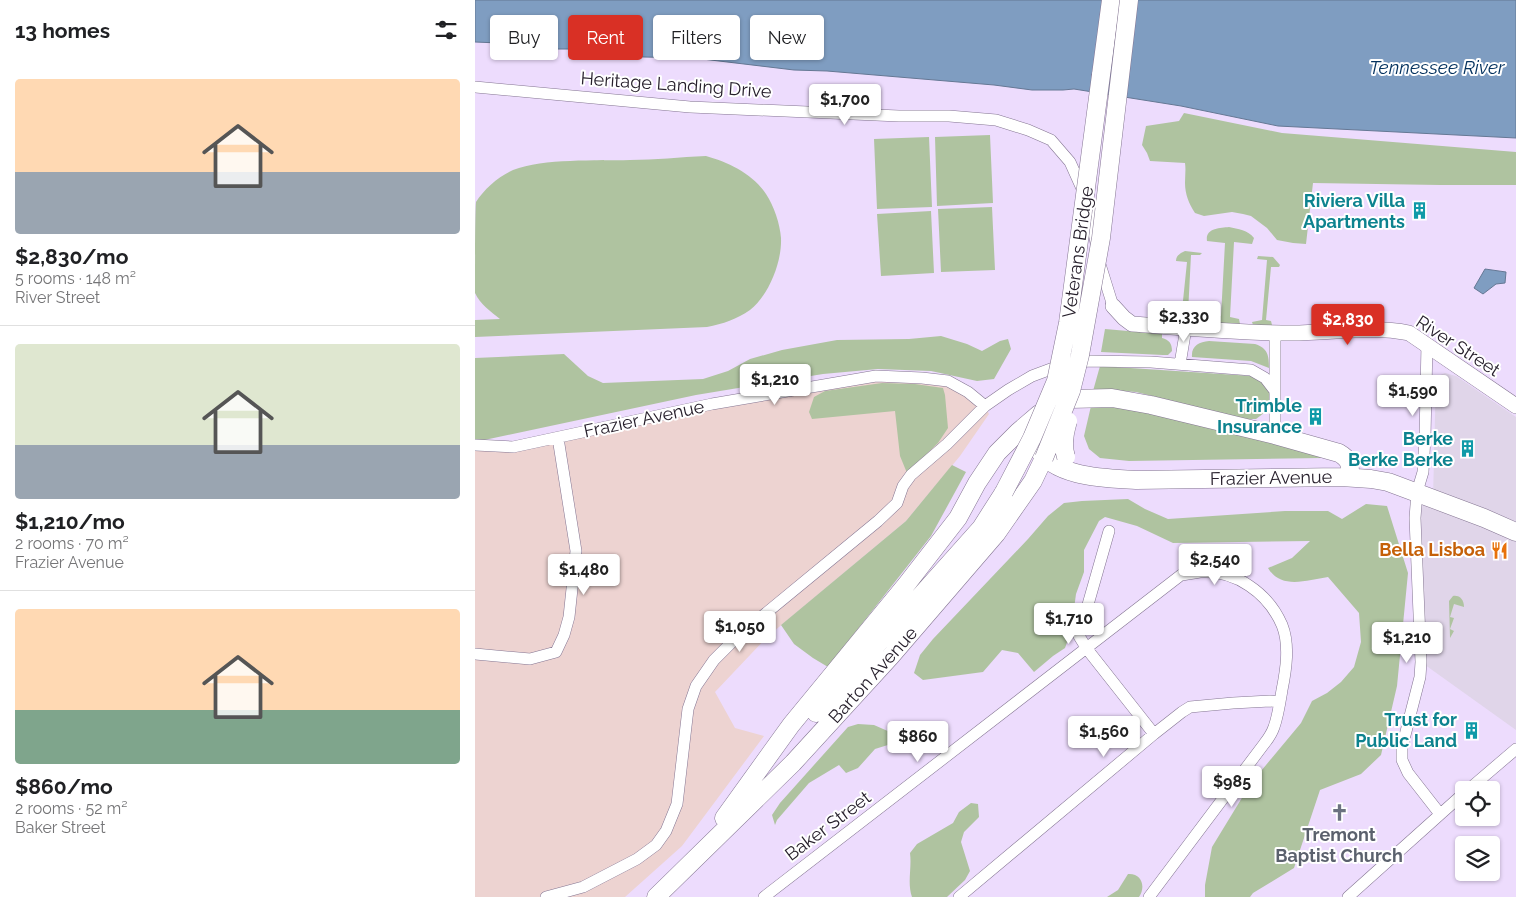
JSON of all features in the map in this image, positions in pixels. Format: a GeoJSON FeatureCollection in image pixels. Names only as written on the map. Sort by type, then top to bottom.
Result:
{"type":"FeatureCollection","features":[{"type":"Feature","properties":{"kind":"main road","name":"Veterans Bridge"},"geometry":{"type":"LineString","coordinates":[[1004,492],[1032,438],[1056,381],[1069,323],[1111,0]]}},
{"type":"Feature","properties":{"kind":"main road","name":"Veterans Bridge"},"geometry":{"type":"LineString","coordinates":[[1044,458],[1071,391],[1078,364],[1101,238],[1129,0]]}},
{"type":"Feature","properties":{"kind":"main road"},"geometry":{"type":"LineString","coordinates":[[1101,238],[1100,270],[1092,331],[1079,387],[1065,428],[1063,449],[1072,463],[1109,478]]}},
{"type":"Feature","properties":{"kind":"main road"},"geometry":{"type":"LineString","coordinates":[[724,818],[791,726],[900,593],[958,518],[977,483],[997,453],[1039,414],[1070,399],[1112,398],[1151,405],[1275,435],[1339,453],[1347,458],[1350,464],[1350,477]]}},
{"type":"Feature","properties":{"kind":"main road"},"geometry":{"type":"LineString","coordinates":[[1032,438],[1044,458]]}},
{"type":"Feature","properties":{"kind":"main road","name":"Frazier Avenue"},"geometry":{"type":"LineString","coordinates":[[1044,458],[1059,467],[1077,473],[1137,480],[1371,478],[1417,492],[1516,532]]}},
{"type":"Feature","properties":{"kind":"main road","name":"Barton Avenue"},"geometry":{"type":"LineString","coordinates":[[656,897],[793,763],[904,641],[996,534],[1033,481],[1044,458]]}},
{"type":"Feature","properties":{"kind":"main road","name":"Barton Avenue"},"geometry":{"type":"LineString","coordinates":[[680,873],[724,818],[981,528],[1004,492]]}},
{"type":"Feature","properties":{"kind":"street","name":"Heritage Landing Drive"},"geometry":{"type":"LineString","coordinates":[[475,87],[690,106],[899,116],[949,116],[996,120],[1028,130],[1051,140],[1070,162],[1088,202],[1098,257],[1113,306]]}},
{"type":"Feature","properties":{"kind":"street","name":"River Street"},"geometry":{"type":"LineString","coordinates":[[1113,306],[1132,324],[1275,333],[1393,329],[1409,333],[1427,344],[1516,406]]}},
{"type":"Feature","properties":{"kind":"street"},"geometry":{"type":"LineString","coordinates":[[1181,364],[1186,328]]}},
{"type":"Feature","properties":{"kind":"street"},"geometry":{"type":"LineString","coordinates":[[1275,333],[1275,435]]}},
{"type":"Feature","properties":{"kind":"street"},"geometry":{"type":"LineString","coordinates":[[1427,344],[1423,472],[1417,492],[1415,518],[1421,662],[1420,677],[1402,747],[1402,760],[1408,773],[1441,814]]}},
{"type":"Feature","properties":{"kind":"street"},"geometry":{"type":"LineString","coordinates":[[546,897],[583,886],[637,859],[657,845],[667,831],[677,804],[688,709],[696,686],[714,660],[737,637],[884,515],[897,503],[903,486],[911,475],[947,444],[985,406],[1008,390],[1032,376],[1059,366],[1088,361],[1181,364],[1251,370],[1265,378],[1275,391]]}},
{"type":"Feature","properties":{"kind":"street","name":"Frazier Avenue"},"geometry":{"type":"LineString","coordinates":[[475,445],[513,447],[712,404],[876,376],[948,381],[968,392],[985,406]]}},
{"type":"Feature","properties":{"kind":"street"},"geometry":{"type":"LineString","coordinates":[[475,654],[530,658],[556,652],[565,635],[569,617],[576,550],[558,438]]}},
{"type":"Feature","properties":{"kind":"street"},"geometry":{"type":"LineString","coordinates":[[1109,532],[1079,636],[1087,649],[1154,734]]}},
{"type":"Feature","properties":{"kind":"street","name":"Baker Street"},"geometry":{"type":"LineString","coordinates":[[763,897],[1181,576],[1200,572],[1217,573],[1244,581],[1268,602],[1282,626],[1287,650],[1280,702],[1274,729],[1264,744],[1149,897]]}},
{"type":"Feature","properties":{"kind":"street"},"geometry":{"type":"LineString","coordinates":[[959,897],[1154,734],[1190,707],[1233,703],[1280,702]]}},
{"type":"Feature","properties":{"kind":"street"},"geometry":{"type":"LineString","coordinates":[[1479,781],[1516,749]]}},
{"type":"Feature","properties":{"kind":"street"},"geometry":{"type":"LineString","coordinates":[[1348,897],[1455,801]]}},
{"type":"Feature","properties":{"kind":"shaded area"},"geometry":{"type":"Polygon","coordinates":[[[1445,373],[1456,376],[1516,417],[1516,730],[1421,662],[1417,492],[1433,498],[1436,377],[1445,373]]]}},
{"type":"Feature","properties":{"kind":"shaded area"},"geometry":{"type":"Polygon","coordinates":[[[876,376],[948,381],[985,406],[989,414],[960,456],[906,521],[767,637],[715,692],[735,728],[764,736],[682,846],[625,897],[475,897],[475,445],[513,447],[876,376]]]}},
{"type":"Feature","properties":{"kind":"green space"},"geometry":{"type":"Polygon","coordinates":[[[1184,113],[1282,133],[1516,152],[1516,185],[1313,183],[1306,244],[1277,240],[1267,228],[1251,216],[1232,212],[1204,216],[1195,213],[1186,191],[1185,163],[1150,161],[1142,145],[1146,126],[1179,121],[1184,113]]]}},
{"type":"Feature","properties":{"kind":"green space"},"geometry":{"type":"Polygon","coordinates":[[[990,135],[993,203],[937,206],[935,137],[990,135]]]}},
{"type":"Feature","properties":{"kind":"green space"},"geometry":{"type":"Polygon","coordinates":[[[929,137],[932,207],[877,209],[874,139],[929,137]]]}},
{"type":"Feature","properties":{"kind":"green space"},"geometry":{"type":"Polygon","coordinates":[[[706,156],[731,165],[754,180],[769,199],[778,221],[781,247],[777,267],[763,296],[750,310],[730,321],[707,327],[475,337],[475,320],[500,319],[489,311],[475,293],[476,202],[483,192],[497,179],[513,170],[526,166],[555,162],[649,160],[706,156]]]}},
{"type":"Feature","properties":{"kind":"green space"},"geometry":{"type":"Polygon","coordinates":[[[992,207],[995,270],[941,272],[938,209],[992,207]]]}},
{"type":"Feature","properties":{"kind":"green space"},"geometry":{"type":"Polygon","coordinates":[[[931,211],[934,273],[881,276],[877,214],[931,211]]]}},
{"type":"Feature","properties":{"kind":"green space"},"geometry":{"type":"Polygon","coordinates":[[[1229,227],[1246,232],[1254,238],[1252,244],[1234,242],[1230,317],[1239,319],[1240,324],[1212,323],[1211,321],[1211,317],[1221,316],[1225,243],[1207,241],[1207,237],[1211,231],[1229,227]]]}},
{"type":"Feature","properties":{"kind":"green space"},"geometry":{"type":"Polygon","coordinates":[[[1185,251],[1202,253],[1200,255],[1191,255],[1188,313],[1195,317],[1196,321],[1181,320],[1187,262],[1176,261],[1176,259],[1180,253],[1185,251]]]}},
{"type":"Feature","properties":{"kind":"green space"},"geometry":{"type":"Polygon","coordinates":[[[1258,256],[1273,257],[1280,265],[1279,267],[1271,267],[1266,320],[1271,321],[1272,325],[1253,325],[1252,322],[1262,320],[1267,260],[1257,259],[1258,256]]]}},
{"type":"Feature","properties":{"kind":"green space"},"geometry":{"type":"Polygon","coordinates":[[[1105,329],[1162,334],[1162,338],[1171,344],[1172,351],[1168,355],[1101,352],[1105,329]]]}},
{"type":"Feature","properties":{"kind":"green space"},"geometry":{"type":"Polygon","coordinates":[[[941,336],[982,351],[1000,341],[1008,339],[1011,349],[994,379],[977,381],[931,371],[878,369],[823,374],[696,395],[475,442],[475,358],[564,354],[588,376],[603,383],[703,379],[728,371],[750,359],[782,350],[837,340],[909,339],[941,336]]]}},
{"type":"Feature","properties":{"kind":"green space"},"geometry":{"type":"Polygon","coordinates":[[[1209,341],[1255,344],[1263,348],[1267,353],[1269,368],[1251,361],[1192,357],[1196,345],[1209,341]]]}},
{"type":"Feature","properties":{"kind":"green space"},"geometry":{"type":"Polygon","coordinates":[[[1100,366],[1252,376],[1269,389],[1271,396],[1270,407],[1267,414],[1264,413],[1256,419],[1245,419],[1136,392],[1093,391],[1100,366]]]}},
{"type":"Feature","properties":{"kind":"green space"},"geometry":{"type":"Polygon","coordinates":[[[882,383],[915,384],[943,388],[945,395],[948,428],[938,443],[907,473],[900,456],[895,411],[812,419],[809,412],[814,397],[825,391],[882,383]]]}},
{"type":"Feature","properties":{"kind":"green space"},"geometry":{"type":"Polygon","coordinates":[[[1091,406],[1115,406],[1135,409],[1323,456],[1322,458],[1129,461],[1100,458],[1089,449],[1084,436],[1091,406]]]}},
{"type":"Feature","properties":{"kind":"green space"},"geometry":{"type":"Polygon","coordinates":[[[952,465],[966,472],[931,536],[828,667],[794,644],[781,625],[906,521],[952,465]]]}},
{"type":"Feature","properties":{"kind":"green space"},"geometry":{"type":"Polygon","coordinates":[[[1128,499],[1168,519],[1285,511],[1328,511],[1342,519],[1366,504],[1387,506],[1408,573],[1397,686],[1381,755],[1361,774],[1320,790],[1294,868],[1253,893],[1250,897],[1205,897],[1205,885],[1212,847],[1251,783],[1301,723],[1312,701],[1327,693],[1341,682],[1354,667],[1361,642],[1359,613],[1328,577],[1295,582],[1287,581],[1273,575],[1268,568],[1292,558],[1310,541],[1173,543],[1137,526],[1105,517],[1099,521],[1084,550],[1084,572],[1076,594],[1071,631],[1065,648],[1034,672],[1018,653],[1002,650],[983,672],[923,680],[914,673],[920,655],[933,639],[1048,516],[1064,503],[1128,499]]]}},
{"type":"Feature","properties":{"kind":"green space"},"geometry":{"type":"Polygon","coordinates":[[[1453,596],[1461,598],[1464,607],[1454,604],[1450,617],[1454,618],[1450,629],[1454,631],[1450,638],[1449,601],[1453,596]]]}},
{"type":"Feature","properties":{"kind":"green space"},"geometry":{"type":"Polygon","coordinates":[[[858,724],[874,725],[890,732],[891,744],[875,749],[858,768],[846,773],[839,765],[809,783],[777,820],[775,825],[772,815],[780,803],[848,727],[858,724]]]}},
{"type":"Feature","properties":{"kind":"green space"},"geometry":{"type":"Polygon","coordinates":[[[971,803],[978,804],[979,817],[964,832],[961,842],[970,871],[965,880],[947,897],[912,897],[910,853],[917,844],[953,823],[959,812],[971,803]]]}},
{"type":"Feature","properties":{"kind":"green space"},"geometry":{"type":"Polygon","coordinates":[[[1128,874],[1137,876],[1141,881],[1142,889],[1139,897],[1107,897],[1118,890],[1128,874]]]}},
{"type":"Feature","properties":{"kind":"water","name":"Tennessee River"},"geometry":{"type":"Polygon","coordinates":[[[475,0],[1516,0],[1516,138],[1278,126],[1181,106],[1074,89],[1032,90],[994,85],[794,70],[711,60],[740,60],[740,15],[653,15],[653,57],[643,57],[643,15],[568,15],[568,49],[558,49],[558,15],[490,15],[490,43],[475,42],[475,0]]]}},
{"type":"Feature","properties":{"kind":"water"},"geometry":{"type":"Polygon","coordinates":[[[1485,269],[1506,272],[1505,283],[1496,284],[1483,294],[1474,288],[1485,269]]]}},
{"type":"Feature","properties":{"kind":"place","name":"Riviera Villa Apartments"},"geometry":{"type":"Point","coordinates":[1419,211]}},
{"type":"Feature","properties":{"kind":"place","name":"Trimble Insurance"},"geometry":{"type":"Point","coordinates":[1316,416]}},
{"type":"Feature","properties":{"kind":"place","name":"Berke Berke Berke"},"geometry":{"type":"Point","coordinates":[1467,449]}},
{"type":"Feature","properties":{"kind":"place","name":"Bella Lisboa"},"geometry":{"type":"Point","coordinates":[1499,550]}},
{"type":"Feature","properties":{"kind":"place","name":"Trust for Public Land"},"geometry":{"type":"Point","coordinates":[1471,730]}},
{"type":"Feature","properties":{"kind":"place","name":"Tremont Baptist Church"},"geometry":{"type":"Point","coordinates":[1339,812]}}]}
